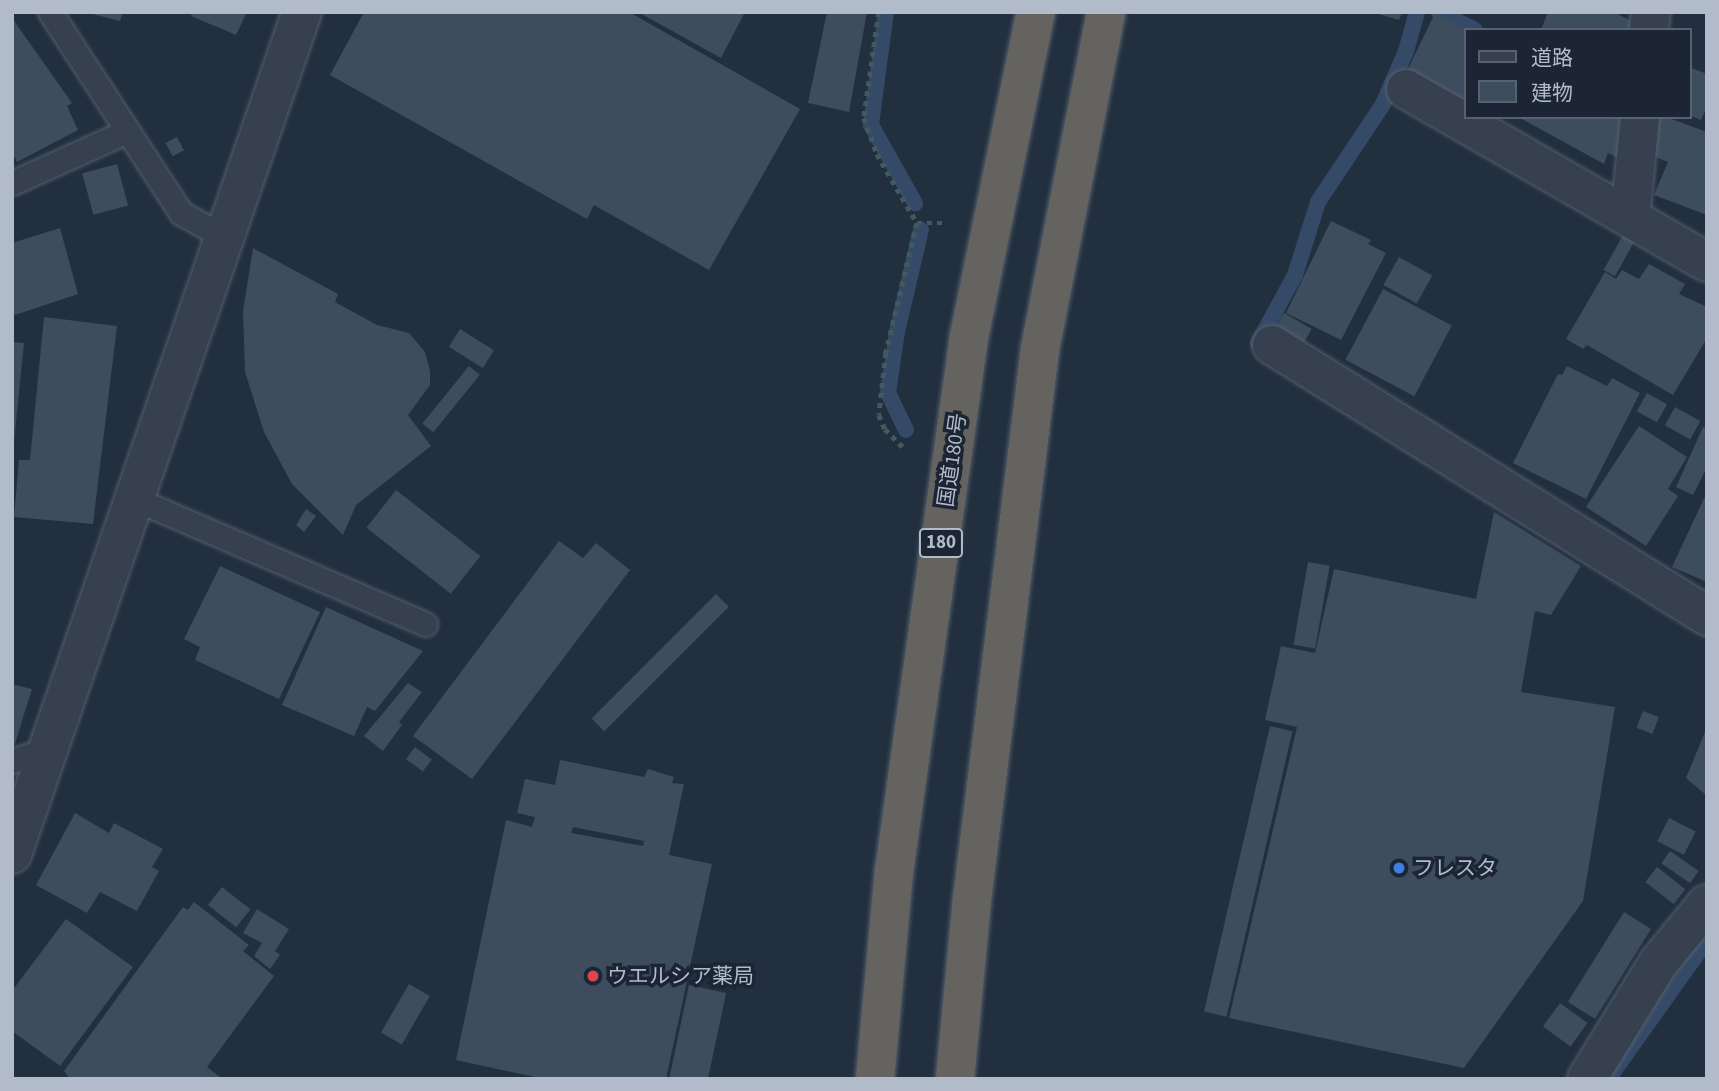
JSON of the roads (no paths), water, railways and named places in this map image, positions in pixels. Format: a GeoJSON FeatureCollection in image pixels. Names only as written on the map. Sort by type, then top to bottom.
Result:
{"type":"FeatureCollection","features":[{"type":"Feature","properties":{"kind":"highway","name":"国道180号"},"geometry":{"type":"LineString","coordinates":[[876,1079],[894,872],[970,337],[1036,12]]}},
{"type":"Feature","properties":{"kind":"highway"},"geometry":{"type":"LineString","coordinates":[[955,1079],[972,900],[1040,349],[1106,12]]}},
{"type":"Feature","properties":{"kind":"street"},"geometry":{"type":"LineString","coordinates":[[12,854],[302,12]]}},
{"type":"Feature","properties":{"kind":"street"},"geometry":{"type":"LineString","coordinates":[[1406,89],[1707,262]]}},
{"type":"Feature","properties":{"kind":"street"},"geometry":{"type":"LineString","coordinates":[[1630,218],[1640,119]]}},
{"type":"Feature","properties":{"kind":"street"},"geometry":{"type":"LineString","coordinates":[[1272,345],[1707,616]]}},
{"type":"Feature","properties":{"kind":"street"},"geometry":{"type":"LineString","coordinates":[[1587,1079],[1659,962],[1707,904]]}},
{"type":"Feature","properties":{"kind":"lane"},"geometry":{"type":"LineString","coordinates":[[50,12],[181,213],[224,237]]}},
{"type":"Feature","properties":{"kind":"lane"},"geometry":{"type":"LineString","coordinates":[[12,183],[127,131]]}},
{"type":"Feature","properties":{"kind":"lane"},"geometry":{"type":"LineString","coordinates":[[135,499],[425,624]]}},
{"type":"Feature","properties":{"kind":"lane"},"geometry":{"type":"LineString","coordinates":[[12,761],[49,748]]}},
{"type":"Feature","properties":{"kind":"water"},"geometry":{"type":"Polygon","coordinates":[[[1707,931],[1707,954],[1618,1079],[1602,1079],[1615,1056],[1707,931]]]}},
{"type":"Feature","properties":{"kind":"waterway"},"geometry":{"type":"LineString","coordinates":[[886,12],[871,125],[915,203]]}},
{"type":"Feature","properties":{"kind":"waterway"},"geometry":{"type":"LineString","coordinates":[[1258,343],[1295,275],[1318,202],[1383,104],[1406,51],[1417,12]]}},
{"type":"Feature","properties":{"kind":"waterway"},"geometry":{"type":"LineString","coordinates":[[1439,12],[1471,28]]}},
{"type":"Feature","properties":{"kind":"waterway"},"geometry":{"type":"LineString","coordinates":[[906,430],[888,393],[897,332],[921,230]]}},
{"type":"Feature","properties":{"kind":"place","name":"フレスタ"},"geometry":{"type":"Point","coordinates":[1399,868]}},
{"type":"Feature","properties":{"kind":"place","name":"ウエルシア薬局"},"geometry":{"type":"Point","coordinates":[593,976]}}]}
